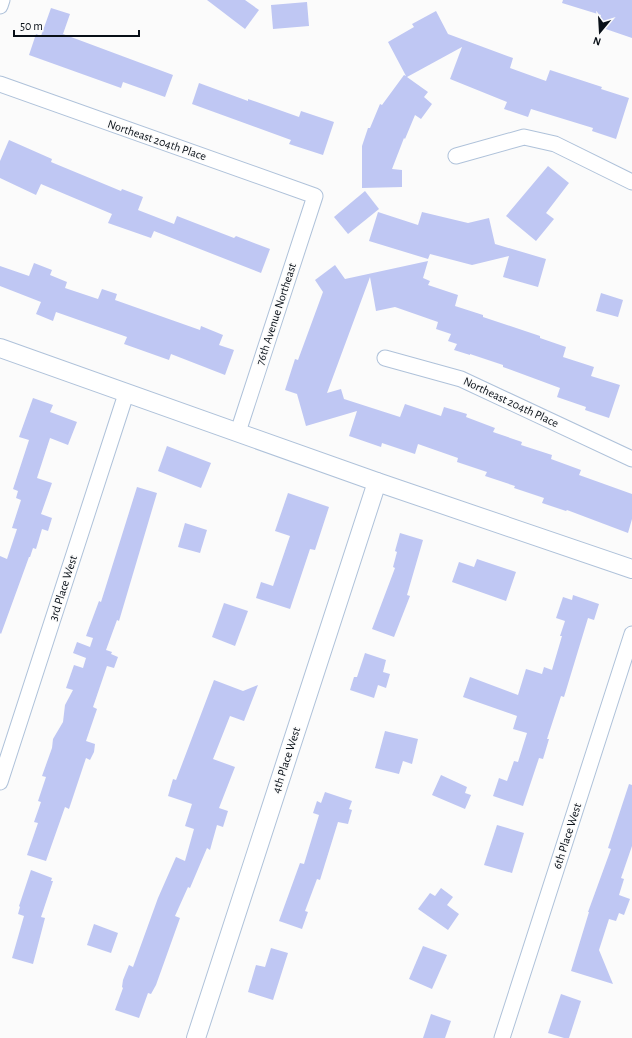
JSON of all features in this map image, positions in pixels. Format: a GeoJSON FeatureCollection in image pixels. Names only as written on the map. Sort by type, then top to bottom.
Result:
{"type":"FeatureCollection","features":[{"type":"Feature","properties":{"kind":"street"},"geometry":{"type":"LineString","coordinates":[[0,6],[2,0]]}},
{"type":"Feature","properties":{"kind":"street","name":"Northeast 204th Place"},"geometry":{"type":"LineString","coordinates":[[0,84],[315,196]]}},
{"type":"Feature","properties":{"kind":"street"},"geometry":{"type":"LineString","coordinates":[[456,156],[524,137],[555,144],[632,182]]}},
{"type":"Feature","properties":{"kind":"street","name":"76th Avenue Northeast"},"geometry":{"type":"LineString","coordinates":[[238,432],[315,196]]}},
{"type":"Feature","properties":{"kind":"street"},"geometry":{"type":"LineString","coordinates":[[0,348],[377,482],[632,569]]}},
{"type":"Feature","properties":{"kind":"street","name":"Northeast 204th Place"},"geometry":{"type":"LineString","coordinates":[[385,358],[461,379],[632,459]]}},
{"type":"Feature","properties":{"kind":"street","name":"3rd Place West"},"geometry":{"type":"LineString","coordinates":[[0,782],[126,394]]}},
{"type":"Feature","properties":{"kind":"street","name":"4th Place West"},"geometry":{"type":"LineString","coordinates":[[196,1038],[377,482]]}},
{"type":"Feature","properties":{"kind":"street","name":"6th Place West"},"geometry":{"type":"LineString","coordinates":[[502,1038],[632,634]]}},
{"type":"Feature","properties":{"kind":"building"},"geometry":{"type":"Polygon","coordinates":[[[207,0],[245,0],[259,10],[245,29],[207,0]]]}},
{"type":"Feature","properties":{"kind":"building"},"geometry":{"type":"Polygon","coordinates":[[[563,0],[632,0],[632,38],[597,26],[601,15],[562,3],[563,0]]]}},
{"type":"Feature","properties":{"kind":"building"},"geometry":{"type":"Polygon","coordinates":[[[307,2],[309,26],[273,29],[271,5],[307,2]]]}},
{"type":"Feature","properties":{"kind":"building"},"geometry":{"type":"Polygon","coordinates":[[[51,8],[70,14],[63,34],[173,75],[165,97],[123,82],[121,88],[29,55],[36,34],[41,36],[51,8]]]}},
{"type":"Feature","properties":{"kind":"building"},"geometry":{"type":"Polygon","coordinates":[[[436,11],[448,34],[513,58],[510,68],[546,81],[550,70],[602,87],[601,89],[629,98],[616,139],[592,131],[593,128],[531,109],[528,117],[504,109],[507,102],[450,79],[462,47],[407,77],[428,92],[424,97],[432,104],[421,119],[415,115],[392,169],[402,170],[402,187],[362,188],[362,146],[368,128],[370,128],[380,104],[382,105],[404,75],[406,76],[388,42],[414,27],[412,24],[436,11]]]}},
{"type":"Feature","properties":{"kind":"building"},"geometry":{"type":"Polygon","coordinates":[[[199,83],[248,101],[248,99],[299,117],[301,111],[334,122],[323,155],[289,144],[291,140],[192,104],[199,83]]]}},
{"type":"Feature","properties":{"kind":"building"},"geometry":{"type":"Polygon","coordinates":[[[9,140],[52,159],[51,162],[121,191],[122,189],[143,197],[138,210],[174,224],[177,216],[234,238],[236,236],[270,249],[261,273],[154,231],[151,238],[108,223],[112,214],[41,184],[36,195],[0,178],[0,161],[9,140]]]}},
{"type":"Feature","properties":{"kind":"building"},"geometry":{"type":"Polygon","coordinates":[[[548,166],[569,183],[546,213],[554,219],[536,241],[506,216],[548,166]]]}},
{"type":"Feature","properties":{"kind":"building"},"geometry":{"type":"Polygon","coordinates":[[[365,191],[379,209],[348,234],[334,217],[365,191]]]}},
{"type":"Feature","properties":{"kind":"building"},"geometry":{"type":"Polygon","coordinates":[[[378,212],[418,225],[422,212],[468,223],[489,218],[495,244],[546,259],[538,287],[503,277],[509,256],[472,265],[430,254],[428,259],[369,241],[378,212]]]}},
{"type":"Feature","properties":{"kind":"building"},"geometry":{"type":"Polygon","coordinates":[[[428,261],[423,278],[430,281],[428,285],[458,295],[455,306],[540,336],[540,338],[566,347],[563,357],[594,367],[591,376],[620,385],[609,418],[585,410],[586,407],[557,397],[560,388],[503,367],[503,365],[454,350],[457,344],[448,341],[451,334],[436,329],[438,322],[395,307],[376,311],[370,277],[327,393],[341,389],[344,399],[400,417],[405,404],[441,416],[444,407],[467,414],[466,417],[495,428],[493,432],[522,442],[521,445],[552,455],[551,459],[581,470],[579,475],[632,494],[632,519],[628,533],[567,510],[566,511],[542,503],[544,498],[485,476],[487,472],[457,462],[458,458],[418,444],[415,454],[382,443],[381,447],[349,436],[357,411],[306,426],[297,394],[285,390],[295,359],[298,360],[323,292],[315,280],[335,265],[345,279],[428,261]]]}},
{"type":"Feature","properties":{"kind":"building"},"geometry":{"type":"Polygon","coordinates":[[[34,263],[52,270],[50,275],[67,282],[65,288],[98,299],[102,289],[117,294],[115,300],[200,330],[201,326],[223,335],[219,345],[234,350],[225,375],[171,354],[169,360],[124,344],[127,337],[56,312],[53,321],[36,314],[41,302],[0,286],[0,266],[29,276],[34,263]]]}},
{"type":"Feature","properties":{"kind":"building"},"geometry":{"type":"Polygon","coordinates":[[[601,293],[623,300],[618,317],[596,311],[601,293]]]}},
{"type":"Feature","properties":{"kind":"building"},"geometry":{"type":"Polygon","coordinates":[[[33,398],[53,405],[50,412],[77,422],[68,445],[50,438],[37,478],[52,483],[41,514],[52,518],[48,531],[42,529],[36,549],[33,548],[29,557],[1,634],[0,556],[7,559],[17,529],[12,528],[21,500],[16,498],[18,491],[13,489],[29,440],[19,437],[33,398]]]}},
{"type":"Feature","properties":{"kind":"building"},"geometry":{"type":"Polygon","coordinates":[[[167,446],[211,463],[201,488],[158,471],[167,446]]]}},
{"type":"Feature","properties":{"kind":"building"},"geometry":{"type":"Polygon","coordinates":[[[137,487],[157,493],[119,621],[117,620],[106,650],[112,652],[111,654],[118,657],[114,668],[107,666],[93,707],[97,709],[86,741],[95,744],[94,752],[90,760],[86,758],[69,809],[65,807],[46,861],[27,855],[38,823],[34,822],[41,802],[38,801],[46,777],[42,776],[52,748],[53,739],[63,722],[65,705],[73,690],[66,688],[74,665],[83,668],[86,658],[73,653],[77,642],[90,647],[93,638],[86,636],[99,601],[101,602],[137,487]]]}},
{"type":"Feature","properties":{"kind":"building"},"geometry":{"type":"Polygon","coordinates":[[[288,493],[329,507],[315,550],[310,549],[290,609],[256,598],[261,582],[273,586],[290,536],[275,531],[288,493]]]}},
{"type":"Feature","properties":{"kind":"building"},"geometry":{"type":"Polygon","coordinates":[[[185,523],[207,530],[200,553],[178,547],[185,523]]]}},
{"type":"Feature","properties":{"kind":"building"},"geometry":{"type":"Polygon","coordinates":[[[400,533],[423,540],[407,595],[410,596],[394,637],[372,629],[395,568],[393,567],[397,552],[395,551],[400,533]]]}},
{"type":"Feature","properties":{"kind":"building"},"geometry":{"type":"Polygon","coordinates":[[[477,559],[516,572],[506,601],[452,582],[459,562],[474,567],[477,559]]]}},
{"type":"Feature","properties":{"kind":"building"},"geometry":{"type":"Polygon","coordinates":[[[573,595],[599,604],[594,620],[588,618],[564,697],[561,696],[547,739],[549,739],[543,759],[539,758],[523,806],[493,796],[499,778],[507,781],[514,761],[518,762],[527,733],[513,729],[517,716],[463,697],[470,677],[518,695],[526,669],[542,674],[544,667],[552,670],[565,621],[556,618],[563,597],[572,600],[573,595]]]}},
{"type":"Feature","properties":{"kind":"building"},"geometry":{"type":"Polygon","coordinates":[[[224,603],[248,611],[235,646],[212,637],[224,603]]]}},
{"type":"Feature","properties":{"kind":"building"},"geometry":{"type":"Polygon","coordinates":[[[365,653],[386,660],[383,672],[390,674],[386,688],[378,685],[374,698],[350,690],[354,677],[357,677],[365,653]]]}},
{"type":"Feature","properties":{"kind":"building"},"geometry":{"type":"Polygon","coordinates":[[[214,680],[243,691],[258,685],[244,721],[230,716],[213,759],[235,767],[219,808],[228,811],[223,827],[217,825],[210,850],[207,848],[190,888],[188,887],[175,916],[180,918],[156,985],[151,994],[148,993],[139,1018],[115,1010],[123,988],[123,980],[129,965],[133,967],[158,898],[176,857],[185,861],[194,829],[185,826],[192,804],[168,796],[173,779],[176,780],[214,680]]]}},
{"type":"Feature","properties":{"kind":"building"},"geometry":{"type":"Polygon","coordinates":[[[385,731],[418,739],[412,764],[403,761],[399,774],[375,768],[385,731]]]}},
{"type":"Feature","properties":{"kind":"building"},"geometry":{"type":"Polygon","coordinates":[[[441,775],[467,787],[465,793],[471,795],[465,809],[432,795],[441,775]]]}},
{"type":"Feature","properties":{"kind":"building"},"geometry":{"type":"Polygon","coordinates":[[[629,784],[632,785],[632,846],[621,878],[624,879],[619,895],[630,899],[624,915],[619,913],[616,921],[609,919],[599,950],[613,984],[571,971],[588,912],[611,849],[608,848],[629,784]]]}},
{"type":"Feature","properties":{"kind":"building"},"geometry":{"type":"Polygon","coordinates":[[[325,792],[352,801],[349,809],[352,810],[348,824],[338,822],[320,880],[317,879],[305,911],[308,912],[302,929],[279,921],[300,863],[304,864],[319,815],[313,813],[317,801],[321,803],[325,792]]]}},
{"type":"Feature","properties":{"kind":"building"},"geometry":{"type":"Polygon","coordinates":[[[497,825],[524,833],[512,873],[484,865],[497,825]]]}},
{"type":"Feature","properties":{"kind":"building"},"geometry":{"type":"Polygon","coordinates":[[[31,870],[52,878],[51,881],[53,881],[41,917],[45,918],[33,964],[12,958],[24,916],[18,914],[19,906],[31,870]]]}},
{"type":"Feature","properties":{"kind":"building"},"geometry":{"type":"Polygon","coordinates":[[[441,888],[453,897],[447,905],[459,914],[448,930],[418,909],[430,893],[435,896],[441,888]]]}},
{"type":"Feature","properties":{"kind":"building"},"geometry":{"type":"Polygon","coordinates":[[[94,924],[118,933],[111,953],[87,945],[94,924]]]}},
{"type":"Feature","properties":{"kind":"building"},"geometry":{"type":"Polygon","coordinates":[[[423,946],[447,955],[432,989],[409,979],[423,946]]]}},
{"type":"Feature","properties":{"kind":"building"},"geometry":{"type":"Polygon","coordinates":[[[271,948],[288,953],[273,1000],[248,992],[256,965],[265,967],[271,948]]]}},
{"type":"Feature","properties":{"kind":"building"},"geometry":{"type":"Polygon","coordinates":[[[561,994],[581,1001],[569,1038],[548,1033],[561,994]]]}},
{"type":"Feature","properties":{"kind":"building"},"geometry":{"type":"Polygon","coordinates":[[[431,1014],[451,1021],[445,1038],[423,1038],[431,1014]]]}}]}
